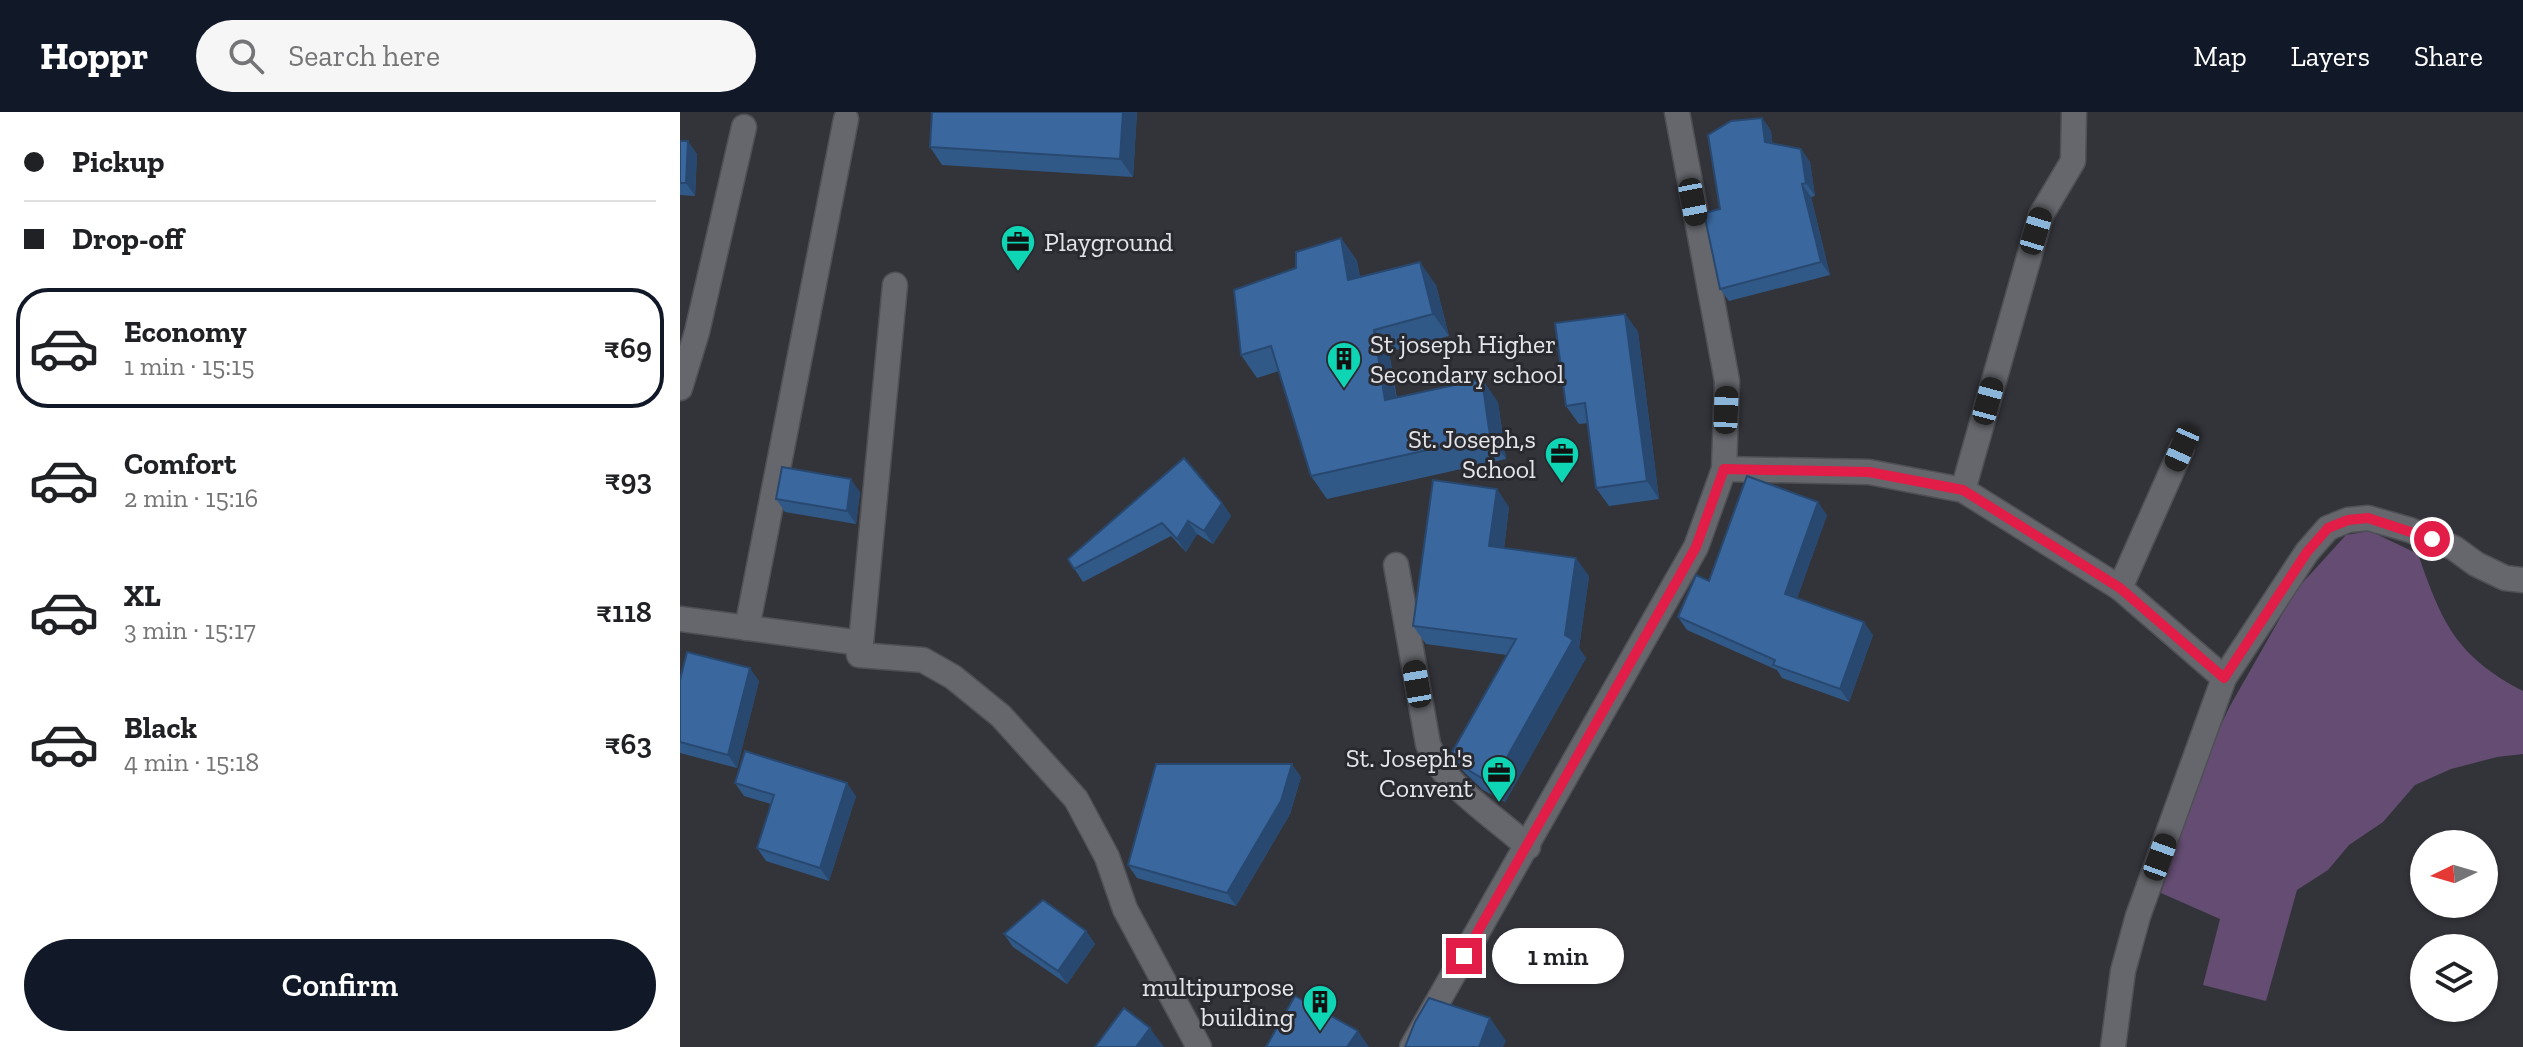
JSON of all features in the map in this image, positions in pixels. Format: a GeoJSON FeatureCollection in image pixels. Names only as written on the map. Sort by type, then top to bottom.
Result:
{"type":"FeatureCollection","features":[{"type":"Feature","properties":{"kind":"street"},"geometry":{"type":"LineString","coordinates":[[1412,1047],[1696,547],[1724,469],[1727,381],[1677,112]]}},
{"type":"Feature","properties":{"kind":"street"},"geometry":{"type":"LineString","coordinates":[[1963,490],[2041,215],[2073,161],[2074,112]]}},
{"type":"Feature","properties":{"kind":"street"},"geometry":{"type":"LineString","coordinates":[[747,628],[846,119]]}},
{"type":"Feature","properties":{"kind":"street"},"geometry":{"type":"LineString","coordinates":[[680,388],[689,331],[744,127]]}},
{"type":"Feature","properties":{"kind":"street"},"geometry":{"type":"LineString","coordinates":[[895,285],[859,655],[923,660],[953,677],[1001,716],[1076,799],[1107,857],[1125,909],[1199,1047]]}},
{"type":"Feature","properties":{"kind":"street"},"geometry":{"type":"LineString","coordinates":[[2120,588],[2182,448]]}},
{"type":"Feature","properties":{"kind":"street"},"geometry":{"type":"LineString","coordinates":[[1724,469],[1869,472],[1963,490],[2120,588],[2224,678]]}},
{"type":"Feature","properties":{"kind":"street"},"geometry":{"type":"LineString","coordinates":[[2113,1047],[2123,971],[2138,916],[2224,678],[2307,552],[2328,528],[2348,520],[2368,518],[2410,530],[2454,548],[2476,564],[2505,578],[2523,580]]}},
{"type":"Feature","properties":{"kind":"street"},"geometry":{"type":"LineString","coordinates":[[1396,565],[1428,744],[1434,760],[1452,782],[1528,847]]}},
{"type":"Feature","properties":{"kind":"street"},"geometry":{"type":"LineString","coordinates":[[680,619],[861,643]]}},
{"type":"Feature","properties":{"kind":"shaded area"},"geometry":{"type":"Polygon","coordinates":[[[2370,531],[2418,554],[2435,600],[2454,635],[2482,665],[2523,691],[2523,754],[2451,769],[2415,785],[2383,822],[2349,845],[2328,870],[2297,890],[2266,1001],[2203,985],[2220,919],[2161,893],[2202,764],[2230,706],[2296,590],[2346,535],[2370,531]]]}},
{"type":"Feature","properties":{"kind":"building"},"geometry":{"type":"Polygon","coordinates":[[[932,112],[1123,112],[1120,159],[930,147],[932,112]]]}},
{"type":"Feature","properties":{"kind":"building"},"geometry":{"type":"Polygon","coordinates":[[[1762,118],[1765,142],[1801,149],[1806,183],[1802,184],[1821,262],[1720,289],[1704,213],[1720,209],[1708,135],[1731,121],[1762,118]]]}},
{"type":"Feature","properties":{"kind":"building"},"geometry":{"type":"Polygon","coordinates":[[[680,141],[688,141],[686,183],[680,183],[680,141]]]}},
{"type":"Feature","properties":{"kind":"building","name":"St joseph Higher Secondary school"},"geometry":{"type":"Polygon","coordinates":[[[1341,238],[1348,280],[1420,262],[1433,314],[1374,330],[1385,400],[1482,379],[1490,436],[1311,476],[1271,346],[1241,355],[1234,290],[1296,268],[1296,252],[1341,238]]]}},
{"type":"Feature","properties":{"kind":"building"},"geometry":{"type":"Polygon","coordinates":[[[1625,314],[1647,481],[1596,488],[1585,403],[1566,406],[1555,323],[1625,314]]]}},
{"type":"Feature","properties":{"kind":"building"},"geometry":{"type":"Polygon","coordinates":[[[1184,458],[1222,503],[1204,531],[1188,521],[1177,539],[1162,523],[1074,569],[1068,559],[1184,458]]]}},
{"type":"Feature","properties":{"kind":"building"},"geometry":{"type":"Polygon","coordinates":[[[782,467],[851,479],[847,511],[776,499],[782,467]]]}},
{"type":"Feature","properties":{"kind":"building"},"geometry":{"type":"Polygon","coordinates":[[[1747,476],[1818,502],[1785,594],[1864,622],[1840,689],[1773,665],[1775,660],[1678,617],[1696,575],[1709,581],[1747,476]]]}},
{"type":"Feature","properties":{"kind":"building"},"geometry":{"type":"Polygon","coordinates":[[[1433,480],[1497,489],[1489,546],[1576,558],[1565,635],[1573,640],[1492,784],[1470,771],[1451,754],[1516,639],[1413,626],[1433,480]]]}},
{"type":"Feature","properties":{"kind":"building"},"geometry":{"type":"Polygon","coordinates":[[[687,652],[750,668],[728,755],[680,742],[680,680],[687,652]]]}},
{"type":"Feature","properties":{"kind":"building"},"geometry":{"type":"Polygon","coordinates":[[[745,751],[847,783],[820,868],[757,848],[774,795],[735,783],[745,751]]]}},
{"type":"Feature","properties":{"kind":"building"},"geometry":{"type":"Polygon","coordinates":[[[1156,764],[1292,764],[1281,801],[1227,893],[1128,865],[1156,764]]]}},
{"type":"Feature","properties":{"kind":"building"},"geometry":{"type":"Polygon","coordinates":[[[1043,900],[1086,931],[1058,971],[1004,934],[1043,900]]]}},
{"type":"Feature","properties":{"kind":"building"},"geometry":{"type":"Polygon","coordinates":[[[1295,996],[1358,1031],[1347,1047],[1266,1047],[1295,996]]]}},
{"type":"Feature","properties":{"kind":"building"},"geometry":{"type":"Polygon","coordinates":[[[1429,998],[1490,1018],[1479,1047],[1405,1047],[1429,998]]]}},
{"type":"Feature","properties":{"kind":"building"},"geometry":{"type":"Polygon","coordinates":[[[1124,1008],[1150,1028],[1136,1047],[1095,1047],[1124,1008]]]}},
{"type":"Feature","properties":{"kind":"place","name":"Playground"},"geometry":{"type":"Point","coordinates":[1018,273]}},
{"type":"Feature","properties":{"kind":"place","name":"St joseph Higher Secondary school"},"geometry":{"type":"Point","coordinates":[1344,390]}},
{"type":"Feature","properties":{"kind":"place","name":"St. Joseph,s School"},"geometry":{"type":"Point","coordinates":[1562,485]}},
{"type":"Feature","properties":{"kind":"place","name":"St. Joseph's Convent"},"geometry":{"type":"Point","coordinates":[1499,804]}},
{"type":"Feature","properties":{"kind":"place","name":"multipurpose building"},"geometry":{"type":"Point","coordinates":[1320,1033]}},
{"type":"Feature","properties":{"kind":"route"},"geometry":{"type":"LineString","coordinates":[[1464,956],[1696,547],[1724,469],[1869,472],[1963,490],[2120,588],[2224,678],[2307,552],[2328,528],[2348,520],[2368,518],[2432,539]]}}]}
